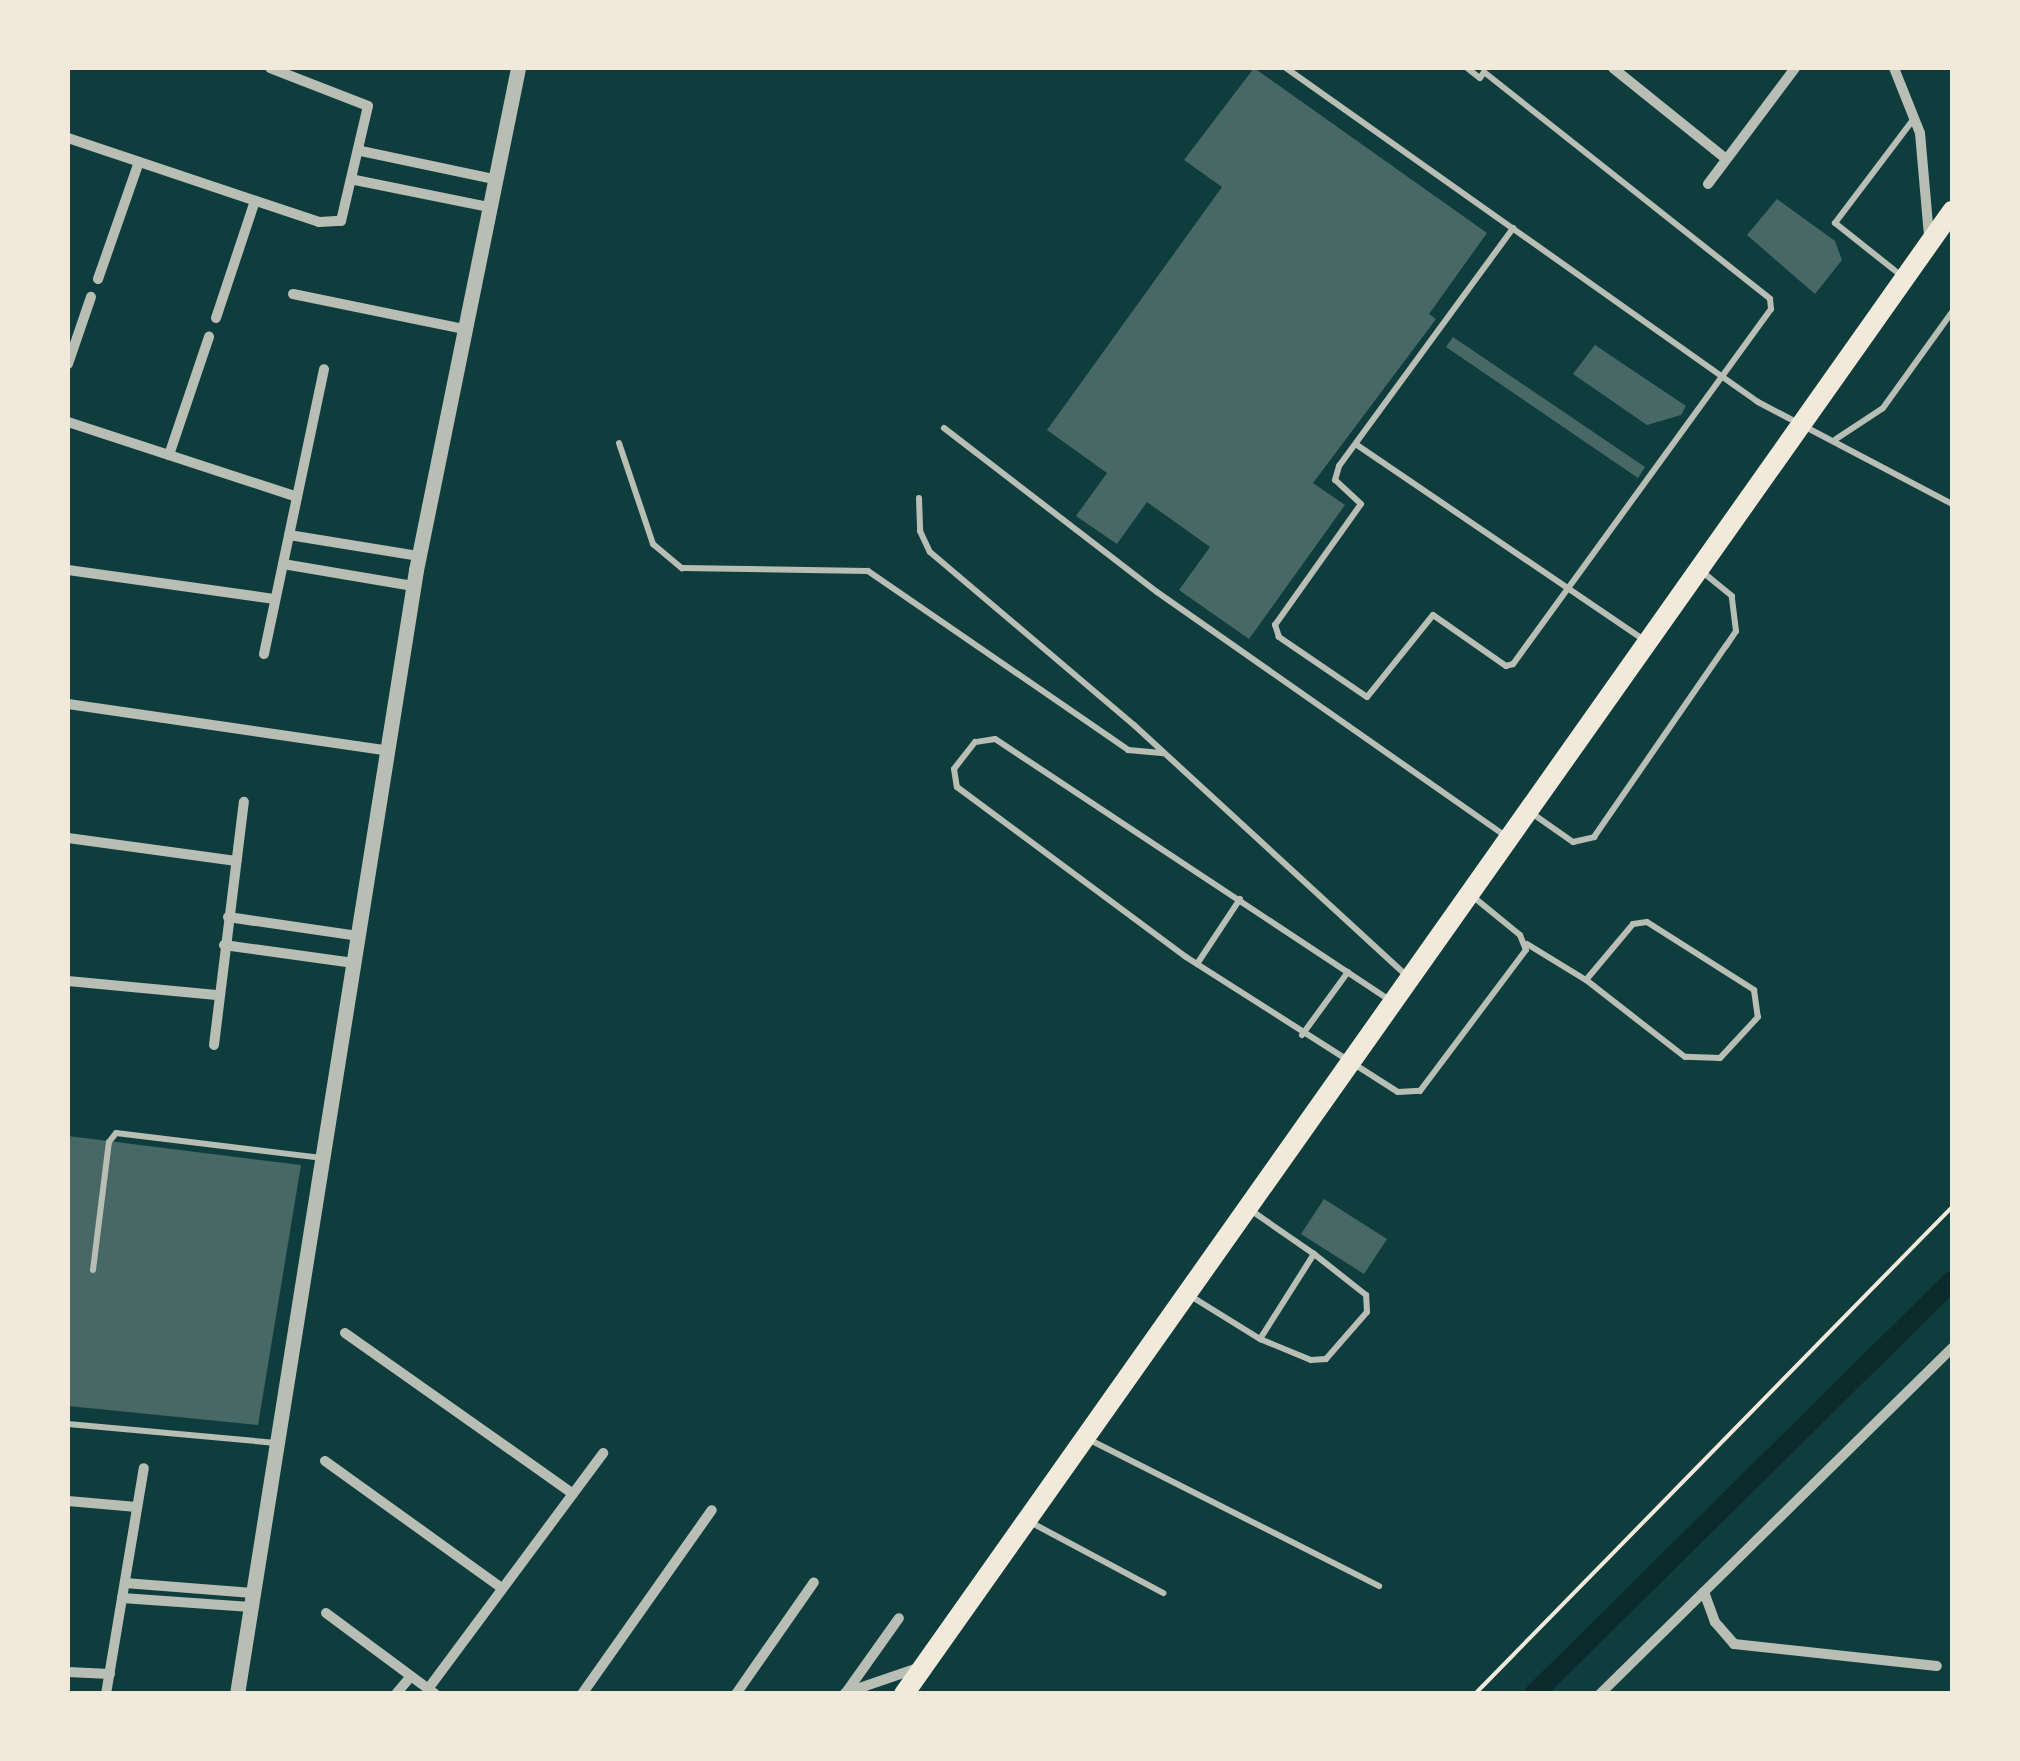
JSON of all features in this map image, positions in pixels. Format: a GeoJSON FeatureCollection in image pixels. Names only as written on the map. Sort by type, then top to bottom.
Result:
{"type":"FeatureCollection","features":[{"type":"Feature","properties":{"kind":"main road"},"geometry":{"type":"LineString","coordinates":[[904,1694],[1952,211]]}},
{"type":"Feature","properties":{"kind":"street"},"geometry":{"type":"LineString","coordinates":[[68,138],[331,224],[346,217],[370,116],[359,98],[270,68]]}},
{"type":"Feature","properties":{"kind":"street"},"geometry":{"type":"LineString","coordinates":[[237,1694],[413,586],[518,68]]}},
{"type":"Feature","properties":{"kind":"street"},"geometry":{"type":"LineString","coordinates":[[1612,68],[1726,159]]}},
{"type":"Feature","properties":{"kind":"street"},"geometry":{"type":"LineString","coordinates":[[1708,184],[1795,68]]}},
{"type":"Feature","properties":{"kind":"street"},"geometry":{"type":"LineString","coordinates":[[1894,68],[1916,118],[1928,170],[1928,244]]}},
{"type":"Feature","properties":{"kind":"street"},"geometry":{"type":"LineString","coordinates":[[361,152],[494,179]]}},
{"type":"Feature","properties":{"kind":"street"},"geometry":{"type":"LineString","coordinates":[[98,279],[139,162]]}},
{"type":"Feature","properties":{"kind":"street"},"geometry":{"type":"LineString","coordinates":[[355,180],[489,207]]}},
{"type":"Feature","properties":{"kind":"street"},"geometry":{"type":"LineString","coordinates":[[216,318],[255,201]]}},
{"type":"Feature","properties":{"kind":"street"},"geometry":{"type":"LineString","coordinates":[[294,294],[464,329]]}},
{"type":"Feature","properties":{"kind":"street"},"geometry":{"type":"LineString","coordinates":[[68,364],[91,297]]}},
{"type":"Feature","properties":{"kind":"street"},"geometry":{"type":"LineString","coordinates":[[169,455],[209,337]]}},
{"type":"Feature","properties":{"kind":"street"},"geometry":{"type":"LineString","coordinates":[[264,654],[324,368]]}},
{"type":"Feature","properties":{"kind":"street"},"geometry":{"type":"LineString","coordinates":[[68,422],[296,497]]}},
{"type":"Feature","properties":{"kind":"street"},"geometry":{"type":"LineString","coordinates":[[289,534],[419,556]]}},
{"type":"Feature","properties":{"kind":"street"},"geometry":{"type":"LineString","coordinates":[[283,564],[413,586]]}},
{"type":"Feature","properties":{"kind":"street"},"geometry":{"type":"LineString","coordinates":[[68,570],[275,599]]}},
{"type":"Feature","properties":{"kind":"street"},"geometry":{"type":"LineString","coordinates":[[68,704],[389,751]]}},
{"type":"Feature","properties":{"kind":"street"},"geometry":{"type":"LineString","coordinates":[[214,1046],[216,995],[244,802]]}},
{"type":"Feature","properties":{"kind":"street"},"geometry":{"type":"LineString","coordinates":[[68,838],[236,861]]}},
{"type":"Feature","properties":{"kind":"street"},"geometry":{"type":"LineString","coordinates":[[228,917],[358,936]]}},
{"type":"Feature","properties":{"kind":"street"},"geometry":{"type":"LineString","coordinates":[[224,945],[354,962]]}},
{"type":"Feature","properties":{"kind":"street"},"geometry":{"type":"LineString","coordinates":[[68,981],[216,995]]}},
{"type":"Feature","properties":{"kind":"street"},"geometry":{"type":"LineString","coordinates":[[345,1333],[573,1494]]}},
{"type":"Feature","properties":{"kind":"street"},"geometry":{"type":"LineString","coordinates":[[1600,1694],[1952,1348]]}},
{"type":"Feature","properties":{"kind":"street"},"geometry":{"type":"LineString","coordinates":[[326,1614],[431,1691],[603,1452]]}},
{"type":"Feature","properties":{"kind":"street"},"geometry":{"type":"LineString","coordinates":[[324,1461],[502,1588]]}},
{"type":"Feature","properties":{"kind":"street"},"geometry":{"type":"LineString","coordinates":[[106,1694],[144,1468]]}},
{"type":"Feature","properties":{"kind":"street"},"geometry":{"type":"LineString","coordinates":[[68,1500],[137,1506]]}},
{"type":"Feature","properties":{"kind":"street"},"geometry":{"type":"LineString","coordinates":[[582,1694],[712,1510]]}},
{"type":"Feature","properties":{"kind":"street"},"geometry":{"type":"LineString","coordinates":[[736,1694],[814,1582]]}},
{"type":"Feature","properties":{"kind":"street"},"geometry":{"type":"LineString","coordinates":[[125,1583],[252,1600]]}},
{"type":"Feature","properties":{"kind":"street"},"geometry":{"type":"LineString","coordinates":[[1704,1592],[1714,1622],[1734,1644],[1938,1666]]}},
{"type":"Feature","properties":{"kind":"street"},"geometry":{"type":"LineString","coordinates":[[122,1598],[252,1600]]}},
{"type":"Feature","properties":{"kind":"street"},"geometry":{"type":"LineString","coordinates":[[845,1693],[899,1618]]}},
{"type":"Feature","properties":{"kind":"street"},"geometry":{"type":"LineString","coordinates":[[845,1693],[923,1666]]}},
{"type":"Feature","properties":{"kind":"street"},"geometry":{"type":"LineString","coordinates":[[68,1672],[110,1674]]}},
{"type":"Feature","properties":{"kind":"street"},"geometry":{"type":"LineString","coordinates":[[396,1694],[410,1676]]}},
{"type":"Feature","properties":{"kind":"lane"},"geometry":{"type":"LineString","coordinates":[[1286,68],[1722,376],[1952,504]]}},
{"type":"Feature","properties":{"kind":"lane"},"geometry":{"type":"LineString","coordinates":[[1467,68],[1480,78],[1484,72],[1770,299],[1769,312],[1511,667],[1432,615],[1375,695],[1365,696],[1274,630],[1361,504],[1335,480],[1514,228]]}},
{"type":"Feature","properties":{"kind":"lane"},"geometry":{"type":"LineString","coordinates":[[1904,277],[1835,223],[1916,118]]}},
{"type":"Feature","properties":{"kind":"lane"},"geometry":{"type":"LineString","coordinates":[[1835,440],[1883,408],[1952,312]]}},
{"type":"Feature","properties":{"kind":"lane"},"geometry":{"type":"LineString","coordinates":[[944,428],[1157,592],[1508,838]]}},
{"type":"Feature","properties":{"kind":"lane"},"geometry":{"type":"LineString","coordinates":[[620,443],[653,544],[682,568],[868,572],[1128,750],[1164,753]]}},
{"type":"Feature","properties":{"kind":"lane"},"geometry":{"type":"LineString","coordinates":[[1357,444],[1647,642]]}},
{"type":"Feature","properties":{"kind":"lane"},"geometry":{"type":"LineString","coordinates":[[919,498],[920,531],[930,552],[1164,753],[1410,978]]}},
{"type":"Feature","properties":{"kind":"lane"},"geometry":{"type":"LineString","coordinates":[[1528,810],[1573,842],[1594,837],[1736,631],[1732,596],[1700,570]]}},
{"type":"Feature","properties":{"kind":"lane"},"geometry":{"type":"LineString","coordinates":[[1392,1002],[996,739],[975,742],[954,769],[957,787],[1196,964],[1348,1066],[1398,1092],[1420,1091],[1524,954],[1526,944]]}},
{"type":"Feature","properties":{"kind":"lane"},"geometry":{"type":"LineString","coordinates":[[1469,893],[1526,944],[1586,980],[1697,1061],[1720,1058],[1758,1017],[1754,990],[1647,922],[1633,924],[1586,980]]}},
{"type":"Feature","properties":{"kind":"lane"},"geometry":{"type":"LineString","coordinates":[[1196,964],[1240,898]]}},
{"type":"Feature","properties":{"kind":"lane"},"geometry":{"type":"LineString","coordinates":[[1302,1035],[1348,972]]}},
{"type":"Feature","properties":{"kind":"lane"},"geometry":{"type":"LineString","coordinates":[[93,1270],[109,1142],[116,1134],[324,1158]]}},
{"type":"Feature","properties":{"kind":"lane"},"geometry":{"type":"LineString","coordinates":[[1186,1294],[1260,1339],[1312,1360],[1326,1359],[1366,1312],[1366,1295],[1247,1208]]}},
{"type":"Feature","properties":{"kind":"lane"},"geometry":{"type":"LineString","coordinates":[[1260,1339],[1314,1254]]}},
{"type":"Feature","properties":{"kind":"lane"},"geometry":{"type":"LineString","coordinates":[[68,1424],[277,1443]]}},
{"type":"Feature","properties":{"kind":"lane"},"geometry":{"type":"LineString","coordinates":[[1085,1438],[1379,1586]]}},
{"type":"Feature","properties":{"kind":"lane"},"geometry":{"type":"LineString","coordinates":[[1026,1520],[1163,1593]]}},
{"type":"Feature","properties":{"kind":"path"},"geometry":{"type":"LineString","coordinates":[[1475,1694],[1952,1207]]}},
{"type":"Feature","properties":{"kind":"building"},"geometry":{"type":"Polygon","coordinates":[[[1254,68],[1487,233],[1429,314],[1436,319],[1313,483],[1345,505],[1249,639],[1179,590],[1210,547],[1147,502],[1117,544],[1076,516],[1107,473],[1047,430],[1222,187],[1184,160],[1254,68]]]}},
{"type":"Feature","properties":{"kind":"building"},"geometry":{"type":"Polygon","coordinates":[[[1777,199],[1835,241],[1842,260],[1815,294],[1747,235],[1777,199]]]}},
{"type":"Feature","properties":{"kind":"building"},"geometry":{"type":"Polygon","coordinates":[[[1453,337],[1645,467],[1638,478],[1446,347],[1453,337]]]}},
{"type":"Feature","properties":{"kind":"building"},"geometry":{"type":"Polygon","coordinates":[[[1595,345],[1686,406],[1681,415],[1647,425],[1573,374],[1595,345]]]}},
{"type":"Feature","properties":{"kind":"building"},"geometry":{"type":"Polygon","coordinates":[[[68,1136],[301,1165],[258,1425],[68,1406],[68,1136]]]}},
{"type":"Feature","properties":{"kind":"building"},"geometry":{"type":"Polygon","coordinates":[[[1324,1199],[1387,1239],[1364,1274],[1301,1234],[1324,1199]]]}},
{"type":"Feature","properties":{"kind":"waterway"},"geometry":{"type":"LineString","coordinates":[[1534,1694],[1952,1281]]}}]}
